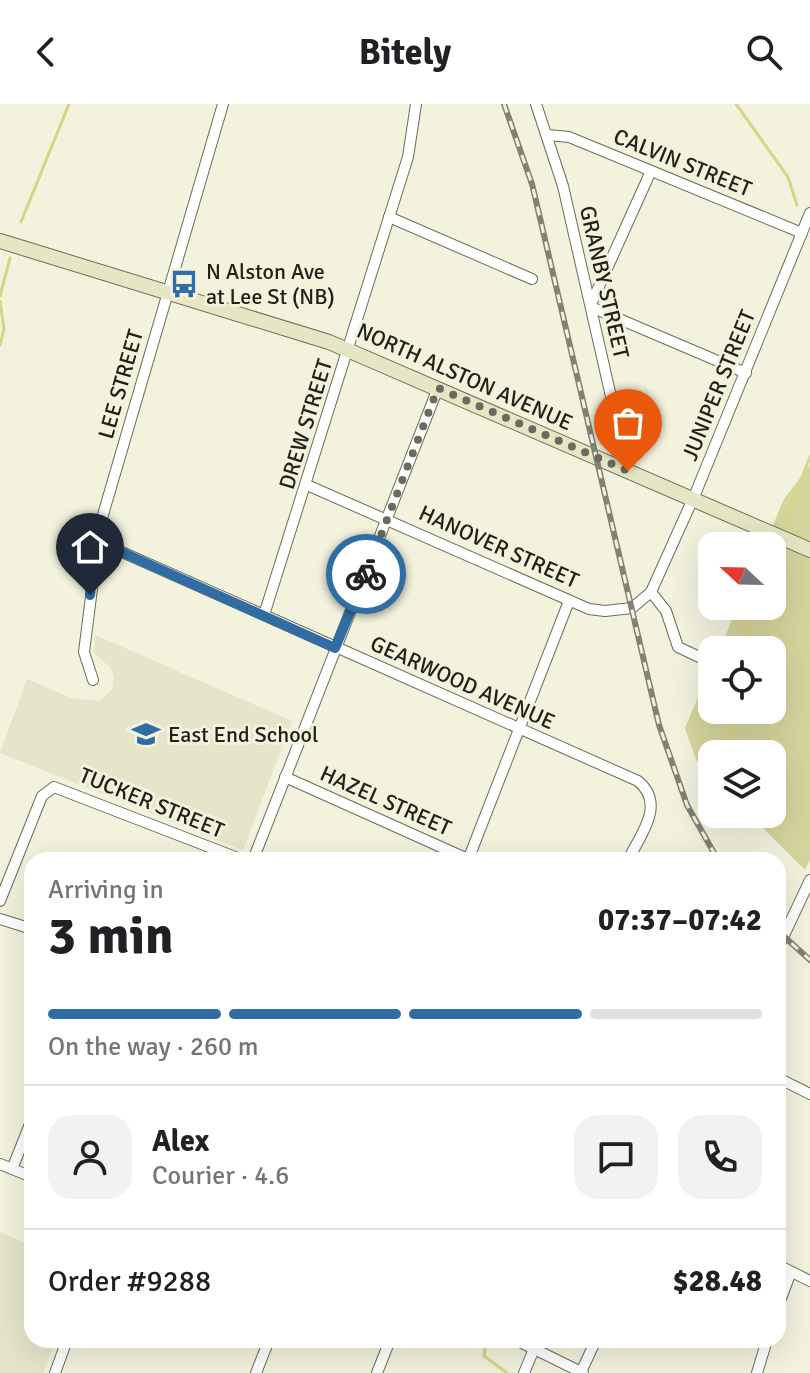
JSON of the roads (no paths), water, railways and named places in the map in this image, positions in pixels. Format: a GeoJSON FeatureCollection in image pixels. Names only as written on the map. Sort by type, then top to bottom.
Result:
{"type":"FeatureCollection","features":[{"type":"Feature","properties":{"kind":"main road","name":"NORTH ALSTON AVENUE"},"geometry":{"type":"LineString","coordinates":[[0,241],[348,349],[810,550]]}},
{"type":"Feature","properties":{"kind":"street","name":"LEE STREET"},"geometry":{"type":"LineString","coordinates":[[93,680],[84,652],[97,541],[223,104]]}},
{"type":"Feature","properties":{"kind":"street","name":"DREW STREET"},"geometry":{"type":"LineString","coordinates":[[264,615],[408,157],[416,104]]}},
{"type":"Feature","properties":{"kind":"street","name":"GRANBY STREET"},"geometry":{"type":"LineString","coordinates":[[536,104],[548,135],[591,306],[628,471]]}},
{"type":"Feature","properties":{"kind":"street","name":"CALVIN STREET"},"geometry":{"type":"LineString","coordinates":[[548,135],[569,137],[802,233]]}},
{"type":"Feature","properties":{"kind":"street"},"geometry":{"type":"LineString","coordinates":[[651,171],[591,306],[746,373]]}},
{"type":"Feature","properties":{"kind":"street","name":"JUNIPER STREET"},"geometry":{"type":"LineString","coordinates":[[632,608],[651,592],[693,499],[810,213]]}},
{"type":"Feature","properties":{"kind":"street"},"geometry":{"type":"LineString","coordinates":[[389,217],[532,279]]}},
{"type":"Feature","properties":{"kind":"street"},"geometry":{"type":"LineString","coordinates":[[256,852],[438,388]]}},
{"type":"Feature","properties":{"kind":"street","name":"HANOVER STREET"},"geometry":{"type":"LineString","coordinates":[[307,485],[569,601],[605,611],[632,608]]}},
{"type":"Feature","properties":{"kind":"street","name":"GEARWOOD AVENUE"},"geometry":{"type":"LineString","coordinates":[[97,541],[638,781],[649,791],[652,808],[632,852]]}},
{"type":"Feature","properties":{"kind":"street"},"geometry":{"type":"LineString","coordinates":[[651,592],[666,611],[678,647],[698,657]]}},
{"type":"Feature","properties":{"kind":"street"},"geometry":{"type":"LineString","coordinates":[[472,852],[569,601]]}},
{"type":"Feature","properties":{"kind":"street","name":"HAZEL STREET"},"geometry":{"type":"LineString","coordinates":[[285,777],[451,852]]}},
{"type":"Feature","properties":{"kind":"street","name":"TUCKER STREET"},"geometry":{"type":"LineString","coordinates":[[0,901],[46,790],[62,788],[223,852]]}},
{"type":"Feature","properties":{"kind":"street"},"geometry":{"type":"LineString","coordinates":[[786,931],[810,880]]}},
{"type":"Feature","properties":{"kind":"street"},"geometry":{"type":"LineString","coordinates":[[0,919],[24,926]]}},
{"type":"Feature","properties":{"kind":"street"},"geometry":{"type":"LineString","coordinates":[[786,1082],[810,1094]]}},
{"type":"Feature","properties":{"kind":"street"},"geometry":{"type":"LineString","coordinates":[[12,1169],[24,1139]]}},
{"type":"Feature","properties":{"kind":"street"},"geometry":{"type":"LineString","coordinates":[[0,1164],[24,1174]]}},
{"type":"Feature","properties":{"kind":"street"},"geometry":{"type":"LineString","coordinates":[[786,1269],[810,1281]]}},
{"type":"Feature","properties":{"kind":"street"},"geometry":{"type":"LineString","coordinates":[[786,1285],[791,1272]]}},
{"type":"Feature","properties":{"kind":"street"},"geometry":{"type":"LineString","coordinates":[[55,1373],[64,1348]]}},
{"type":"Feature","properties":{"kind":"street"},"geometry":{"type":"LineString","coordinates":[[256,1373],[266,1348]]}},
{"type":"Feature","properties":{"kind":"street"},"geometry":{"type":"LineString","coordinates":[[377,1373],[387,1348]]}},
{"type":"Feature","properties":{"kind":"street"},"geometry":{"type":"LineString","coordinates":[[524,1373],[534,1349],[582,1373],[593,1348]]}},
{"type":"Feature","properties":{"kind":"street"},"geometry":{"type":"LineString","coordinates":[[757,1373],[765,1348]]}},
{"type":"Feature","properties":{"kind":"waterway"},"geometry":{"type":"LineString","coordinates":[[21,222],[69,104]]}},
{"type":"Feature","properties":{"kind":"waterway"},"geometry":{"type":"LineString","coordinates":[[736,104],[788,177],[797,205]]}},
{"type":"Feature","properties":{"kind":"waterway"},"geometry":{"type":"LineString","coordinates":[[0,296],[10,258]]}},
{"type":"Feature","properties":{"kind":"waterway"},"geometry":{"type":"LineString","coordinates":[[0,301],[4,329],[0,345]]}},
{"type":"Feature","properties":{"kind":"waterway"},"geometry":{"type":"LineString","coordinates":[[785,522],[810,457]]}},
{"type":"Feature","properties":{"kind":"waterway"},"geometry":{"type":"LineString","coordinates":[[749,636],[750,620]]}},
{"type":"Feature","properties":{"kind":"waterway"},"geometry":{"type":"LineString","coordinates":[[728,740],[734,724]]}},
{"type":"Feature","properties":{"kind":"waterway"},"geometry":{"type":"LineString","coordinates":[[485,1348],[484,1356],[507,1373]]}},
{"type":"Feature","properties":{"kind":"railway"},"geometry":{"type":"LineString","coordinates":[[504,104],[532,184],[659,725],[687,805],[713,852]]}},
{"type":"Feature","properties":{"kind":"railway"},"geometry":{"type":"LineString","coordinates":[[786,938],[810,960]]}},
{"type":"Feature","properties":{"kind":"place","name":"N Alston Ave at Lee St (NB)"},"geometry":{"type":"Point","coordinates":[184,284]}},
{"type":"Feature","properties":{"kind":"place","name":"East End School"},"geometry":{"type":"Point","coordinates":[146,734]}}]}
